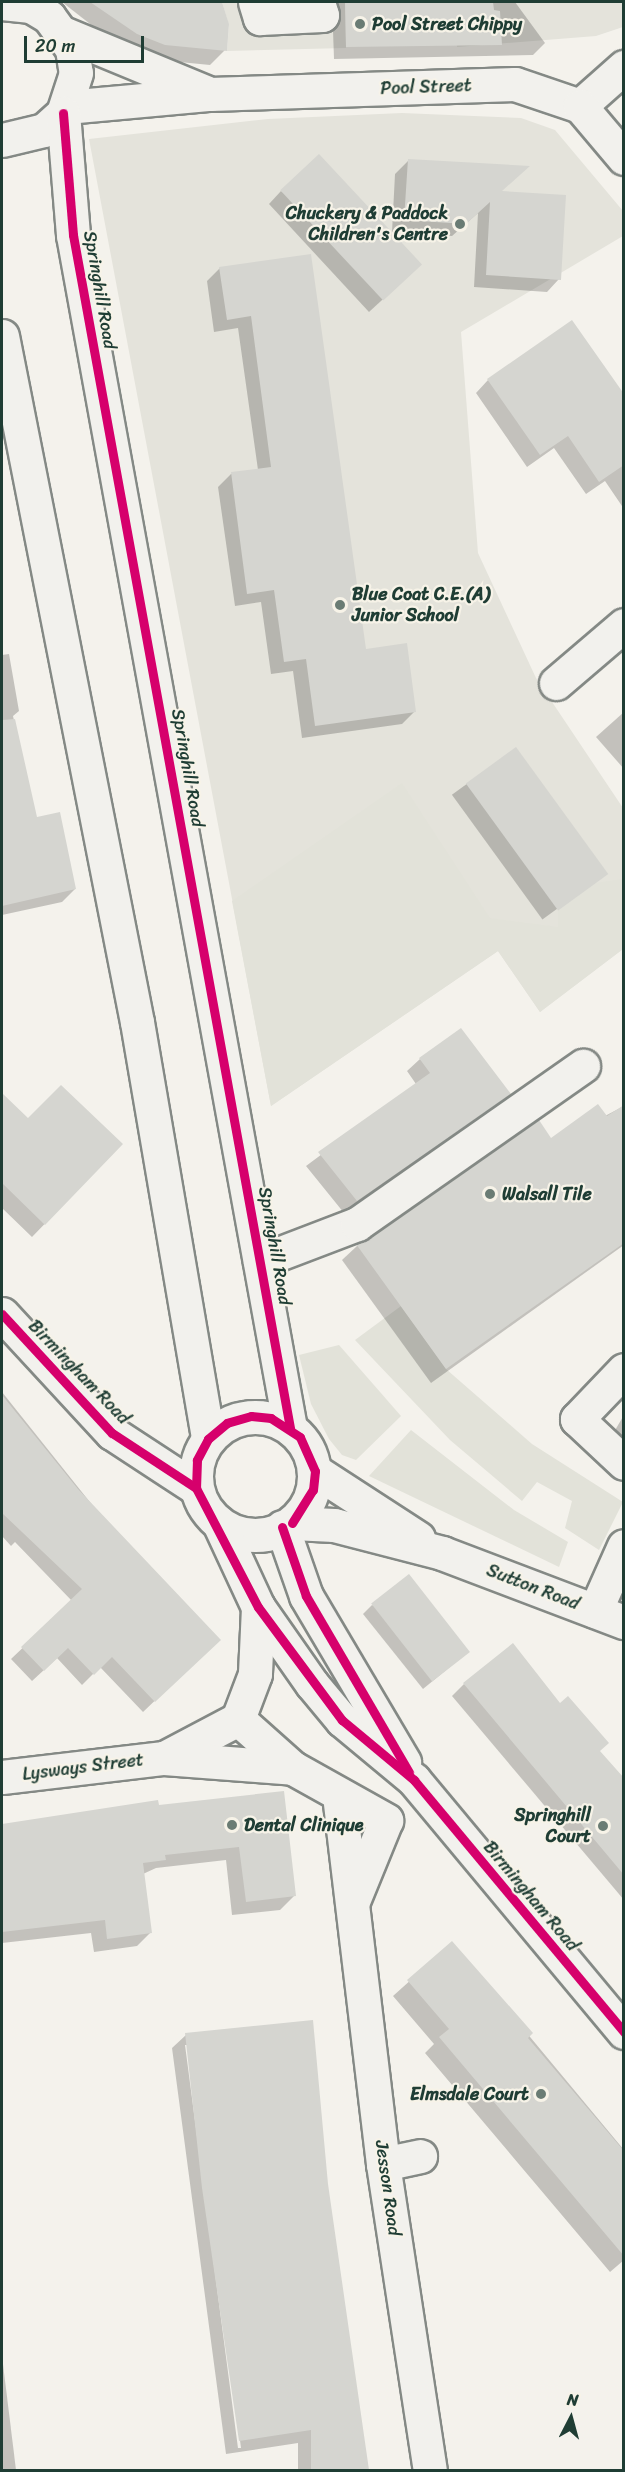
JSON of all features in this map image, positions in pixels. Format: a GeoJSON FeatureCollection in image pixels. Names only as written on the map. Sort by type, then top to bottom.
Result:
{"type":"FeatureCollection","features":[{"type":"Feature","properties":{"kind":"street"},"geometry":{"type":"LineString","coordinates":[[255,2],[260,18],[322,15],[318,2]]}},
{"type":"Feature","properties":{"kind":"street","name":"Pool Street"},"geometry":{"type":"LineString","coordinates":[[20,4],[65,34],[210,94]]}},
{"type":"Feature","properties":{"kind":"street"},"geometry":{"type":"LineString","coordinates":[[2,140],[32,137],[64,110],[76,73],[65,34]]}},
{"type":"Feature","properties":{"kind":"street"},"geometry":{"type":"LineString","coordinates":[[624,67],[580,106],[624,158]]}},
{"type":"Feature","properties":{"kind":"street","name":"Pool Street"},"geometry":{"type":"LineString","coordinates":[[64,110],[210,94],[515,84],[580,106]]}},
{"type":"Feature","properties":{"kind":"street","name":"Springhill Road"},"geometry":{"type":"LineString","coordinates":[[64,110],[73,235],[290,1428]]}},
{"type":"Feature","properties":{"kind":"street"},"geometry":{"type":"LineString","coordinates":[[2,336],[137,1022],[208,1439]]}},
{"type":"Feature","properties":{"kind":"street"},"geometry":{"type":"LineString","coordinates":[[556,683],[624,625]]}},
{"type":"Feature","properties":{"kind":"street"},"geometry":{"type":"LineString","coordinates":[[260,1261],[357,1224],[583,1066]]}},
{"type":"Feature","properties":{"kind":"street","name":"Birmingham Road"},"geometry":{"type":"LineString","coordinates":[[2,1314],[111,1433],[196,1488]]}},
{"type":"Feature","properties":{"kind":"street"},"geometry":{"type":"LineString","coordinates":[[624,1370],[577,1419],[624,1463]]}},
{"type":"Feature","properties":{"kind":"street"},"geometry":{"type":"LineString","coordinates":[[251,1416],[290,1428],[309,1451],[315,1472],[313,1490],[287,1525],[252,1536],[219,1523],[196,1488],[197,1460],[208,1439],[227,1423],[251,1416]]}},
{"type":"Feature","properties":{"kind":"street","name":"Sutton Road"},"geometry":{"type":"LineString","coordinates":[[315,1472],[442,1553]]}},
{"type":"Feature","properties":{"kind":"street","name":"Birmingham Road"},"geometry":{"type":"LineString","coordinates":[[219,1523],[258,1607],[342,1720],[414,1780]]}},
{"type":"Feature","properties":{"kind":"street","name":"Birmingham Road"},"geometry":{"type":"LineString","coordinates":[[287,1525],[306,1596],[414,1780],[624,2032]]}},
{"type":"Feature","properties":{"kind":"street","name":"Sutton Road"},"geometry":{"type":"LineString","coordinates":[[287,1525],[334,1525],[442,1553],[609,1617]]}},
{"type":"Feature","properties":{"kind":"street"},"geometry":{"type":"LineString","coordinates":[[609,1617],[624,1546]]}},
{"type":"Feature","properties":{"kind":"street"},"geometry":{"type":"LineString","coordinates":[[238,1719],[255,1674],[258,1607]]}},
{"type":"Feature","properties":{"kind":"street","name":"Lysways Street"},"geometry":{"type":"LineString","coordinates":[[164,1758],[238,1719],[293,1768],[386,1820]]}},
{"type":"Feature","properties":{"kind":"street","name":"Lysways Street"},"geometry":{"type":"LineString","coordinates":[[2,1777],[164,1758],[293,1768]]}},
{"type":"Feature","properties":{"kind":"street"},"geometry":{"type":"LineString","coordinates":[[386,1820],[409,1811],[414,1780]]}},
{"type":"Feature","properties":{"kind":"street","name":"Jesson Road"},"geometry":{"type":"LineString","coordinates":[[339,1795],[383,2164],[430,2470]]}},
{"type":"Feature","properties":{"kind":"street","name":"Jesson Road"},"geometry":{"type":"LineString","coordinates":[[352,1904],[386,1820]]}},
{"type":"Feature","properties":{"kind":"street"},"geometry":{"type":"LineString","coordinates":[[383,2164],[420,2156]]}},
{"type":"Feature","properties":{"kind":"shaded area"},"geometry":{"type":"Polygon","coordinates":[[[222,2],[345,2],[346,48],[227,51],[229,25],[222,2]]]}},
{"type":"Feature","properties":{"kind":"shaded area"},"geometry":{"type":"Polygon","coordinates":[[[456,2],[623,2],[623,27],[596,36],[457,47],[456,2]]]}},
{"type":"Feature","properties":{"kind":"shaded area","name":"Blue Coat C.E.(A) Junior School"},"geometry":{"type":"Polygon","coordinates":[[[402,113],[521,118],[555,130],[623,211],[623,236],[461,332],[478,553],[536,678],[623,808],[623,949],[540,1012],[498,951],[271,1106],[89,139],[268,119],[402,113]]]}},
{"type":"Feature","properties":{"kind":"shaded area"},"geometry":{"type":"Polygon","coordinates":[[[402,783],[490,918],[558,927],[558,910],[595,883],[623,879],[623,949],[540,1012],[498,951],[271,1106],[232,901],[402,783]]]}},
{"type":"Feature","properties":{"kind":"shaded area"},"geometry":{"type":"Polygon","coordinates":[[[401,1306],[446,1369],[532,1444],[623,1502],[599,1550],[565,1528],[572,1501],[537,1482],[522,1501],[450,1440],[355,1340],[401,1306]]]}},
{"type":"Feature","properties":{"kind":"shaded area"},"geometry":{"type":"Polygon","coordinates":[[[339,1345],[401,1416],[356,1460],[342,1455],[329,1439],[311,1404],[299,1355],[339,1345]]]}},
{"type":"Feature","properties":{"kind":"shaded area"},"geometry":{"type":"Polygon","coordinates":[[[411,1430],[514,1510],[568,1542],[559,1567],[369,1476],[411,1430]]]}},
{"type":"Feature","properties":{"kind":"building"},"geometry":{"type":"Polygon","coordinates":[[[90,2],[222,2],[229,24],[227,51],[165,45],[137,34],[90,2]]]}},
{"type":"Feature","properties":{"kind":"building"},"geometry":{"type":"Polygon","coordinates":[[[345,2],[493,2],[494,10],[500,11],[502,45],[346,47],[345,2]]]}},
{"type":"Feature","properties":{"kind":"building"},"geometry":{"type":"Polygon","coordinates":[[[319,154],[422,264],[383,301],[280,190],[319,154]]]}},
{"type":"Feature","properties":{"kind":"building"},"geometry":{"type":"Polygon","coordinates":[[[408,159],[530,166],[502,191],[566,195],[561,280],[486,275],[490,202],[466,224],[404,220],[408,159]]]}},
{"type":"Feature","properties":{"kind":"building"},"geometry":{"type":"Polygon","coordinates":[[[311,254],[366,649],[407,643],[416,712],[315,726],[306,659],[284,662],[274,590],[247,594],[231,472],[271,467],[251,316],[227,320],[219,267],[311,254]]]}},
{"type":"Feature","properties":{"kind":"building"},"geometry":{"type":"Polygon","coordinates":[[[572,320],[624,394],[624,465],[599,482],[568,436],[540,455],[487,379],[572,320]]]}},
{"type":"Feature","properties":{"kind":"building"},"geometry":{"type":"Polygon","coordinates":[[[15,719],[37,817],[60,812],[76,889],[2,906],[2,720],[15,719]]]}},
{"type":"Feature","properties":{"kind":"building"},"geometry":{"type":"Polygon","coordinates":[[[516,747],[608,874],[558,910],[466,783],[516,747]]]}},
{"type":"Feature","properties":{"kind":"building"},"geometry":{"type":"Polygon","coordinates":[[[461,1028],[511,1094],[357,1201],[318,1152],[430,1073],[419,1058],[461,1028]]]}},
{"type":"Feature","properties":{"kind":"building"},"geometry":{"type":"Polygon","coordinates":[[[61,1085],[123,1144],[45,1225],[2,1183],[2,1093],[28,1118],[61,1085]]]}},
{"type":"Feature","properties":{"kind":"building"},"geometry":{"type":"Polygon","coordinates":[[[598,1104],[607,1116],[624,1105],[624,1243],[446,1369],[356,1244],[539,1120],[551,1138],[598,1104]]]}},
{"type":"Feature","properties":{"kind":"building"},"geometry":{"type":"Polygon","coordinates":[[[2,1395],[78,1489],[221,1640],[155,1702],[112,1657],[94,1675],[68,1648],[44,1671],[21,1647],[82,1589],[2,1513],[2,1395]]]}},
{"type":"Feature","properties":{"kind":"building"},"geometry":{"type":"Polygon","coordinates":[[[409,1574],[470,1652],[432,1682],[371,1604],[409,1574]]]}},
{"type":"Feature","properties":{"kind":"building","name":"Springhill Court"},"geometry":{"type":"Polygon","coordinates":[[[513,1643],[560,1703],[568,1696],[609,1743],[600,1751],[624,1778],[624,1875],[463,1683],[513,1643]]]}},
{"type":"Feature","properties":{"kind":"building"},"geometry":{"type":"Polygon","coordinates":[[[284,1791],[296,1896],[246,1902],[239,1847],[165,1855],[166,1860],[143,1863],[152,1933],[107,1939],[105,1920],[2,1932],[2,1824],[158,1800],[159,1805],[284,1791]]]}},
{"type":"Feature","properties":{"kind":"building","name":"Elmsdale Court"},"geometry":{"type":"Polygon","coordinates":[[[452,1941],[533,2033],[528,2038],[624,2151],[624,2256],[439,2037],[449,2029],[407,1980],[452,1941]]]}},
{"type":"Feature","properties":{"kind":"building"},"geometry":{"type":"Polygon","coordinates":[[[313,2020],[328,2184],[369,2470],[311,2470],[311,2430],[239,2441],[202,2188],[185,2033],[313,2020]]]}},
{"type":"Feature","properties":{"kind":"cycle path"},"geometry":{"type":"LineString","coordinates":[[63,113],[73,235],[290,1428]]}},
{"type":"Feature","properties":{"kind":"cycle path"},"geometry":{"type":"LineString","coordinates":[[2,1314],[112,1433],[196,1488]]}},
{"type":"Feature","properties":{"kind":"cycle path"},"geometry":{"type":"LineString","coordinates":[[292,1523],[313,1490],[315,1471],[300,1437],[271,1418],[251,1416],[227,1423],[208,1439],[197,1460],[196,1488],[258,1607],[342,1720],[414,1780],[624,2032]]}},
{"type":"Feature","properties":{"kind":"cycle path"},"geometry":{"type":"LineString","coordinates":[[282,1527],[306,1596],[409,1772]]}},
{"type":"Feature","properties":{"kind":"place","name":"Pool Street Chippy"},"geometry":{"type":"Point","coordinates":[360,24]}},
{"type":"Feature","properties":{"kind":"place","name":"Chuckery & Paddock Children's Centre"},"geometry":{"type":"Point","coordinates":[460,224]}},
{"type":"Feature","properties":{"kind":"place","name":"Blue Coat C.E.(A) Junior School"},"geometry":{"type":"Point","coordinates":[340,605]}},
{"type":"Feature","properties":{"kind":"place","name":"Walsall Tile"},"geometry":{"type":"Point","coordinates":[490,1194]}},
{"type":"Feature","properties":{"kind":"place","name":"Dental Clinique"},"geometry":{"type":"Point","coordinates":[232,1825]}},
{"type":"Feature","properties":{"kind":"place","name":"Springhill Court"},"geometry":{"type":"Point","coordinates":[603,1826]}},
{"type":"Feature","properties":{"kind":"place","name":"Elmsdale Court"},"geometry":{"type":"Point","coordinates":[541,2094]}}]}
